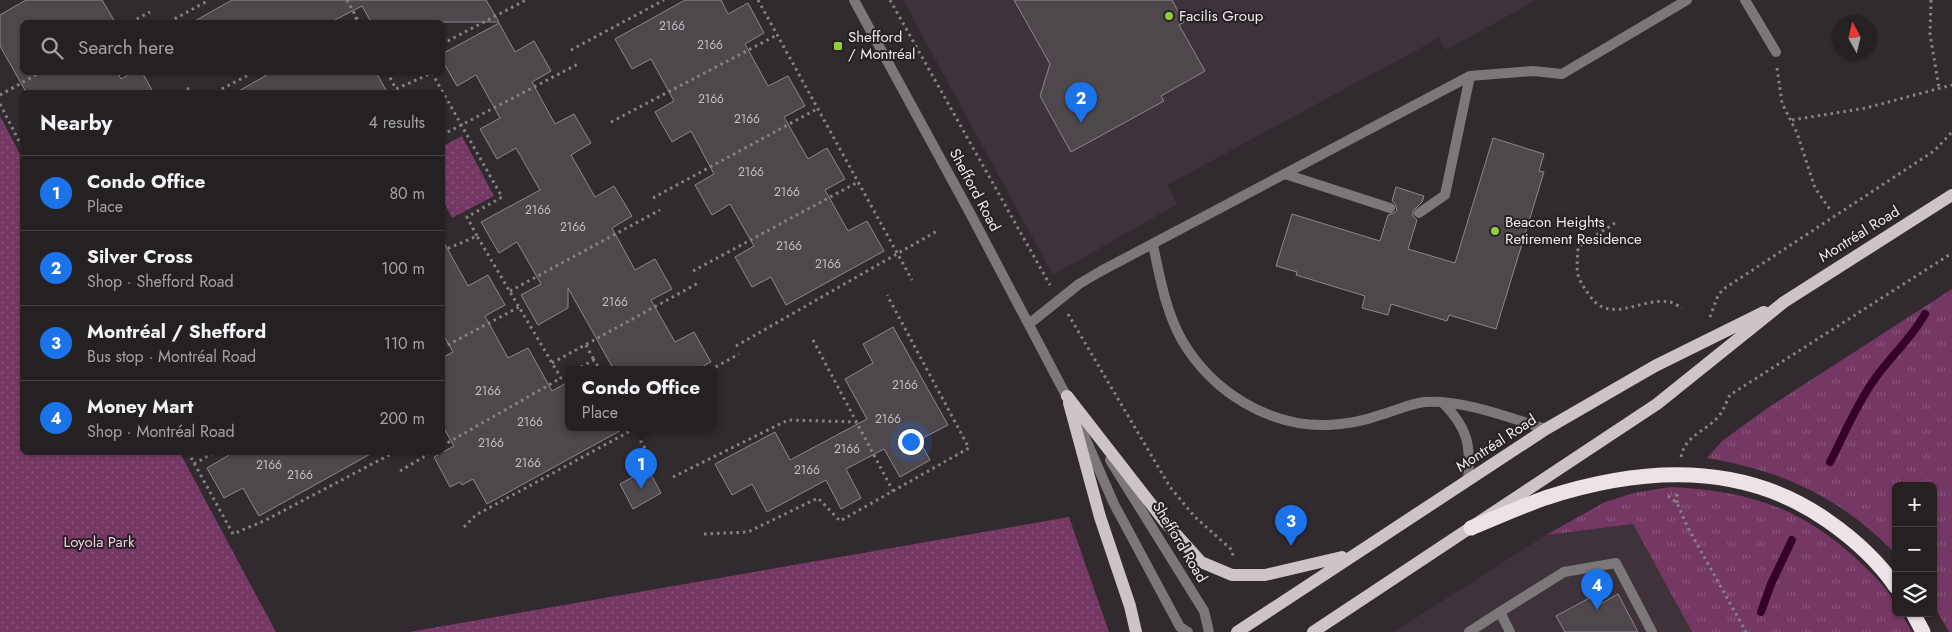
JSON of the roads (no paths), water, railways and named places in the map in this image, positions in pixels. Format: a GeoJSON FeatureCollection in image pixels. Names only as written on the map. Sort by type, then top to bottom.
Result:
{"type":"FeatureCollection","features":[{"type":"Feature","properties":{"kind":"highway"},"geometry":{"type":"LineString","coordinates":[[1471,528],[1544,498],[1590,485],[1634,477],[1680,473],[1725,478],[1763,488],[1810,508],[1850,536],[1892,581]]}},
{"type":"Feature","properties":{"kind":"highway"},"geometry":{"type":"LineString","coordinates":[[1915,617],[1923,632]]}},
{"type":"Feature","properties":{"kind":"main road","name":"Montréal Road"},"geometry":{"type":"LineString","coordinates":[[1314,632],[1657,404],[1784,302],[1952,195]]}},
{"type":"Feature","properties":{"kind":"main road","name":"Montréal Road"},"geometry":{"type":"LineString","coordinates":[[1237,632],[1546,429],[1655,366],[1784,302]]}},
{"type":"Feature","properties":{"kind":"main road"},"geometry":{"type":"LineString","coordinates":[[1067,396],[1165,522],[1201,562],[1232,575],[1265,575],[1352,555]]}},
{"type":"Feature","properties":{"kind":"main road"},"geometry":{"type":"LineString","coordinates":[[1067,396],[1100,517],[1136,632]]}},
{"type":"Feature","properties":{"kind":"street","name":"Shefford Road"},"geometry":{"type":"LineString","coordinates":[[854,0],[1067,396],[1114,504],[1180,627],[1188,632]]}},
{"type":"Feature","properties":{"kind":"street"},"geometry":{"type":"LineString","coordinates":[[1029,324],[1079,284],[1101,271],[1470,76],[1533,71],[1562,74],[1687,0]]}},
{"type":"Feature","properties":{"kind":"street"},"geometry":{"type":"LineString","coordinates":[[1745,0],[1776,52]]}},
{"type":"Feature","properties":{"kind":"street"},"geometry":{"type":"LineString","coordinates":[[1419,213],[1445,195],[1470,76]]}},
{"type":"Feature","properties":{"kind":"street"},"geometry":{"type":"LineString","coordinates":[[1285,174],[1390,208]]}},
{"type":"Feature","properties":{"kind":"street"},"geometry":{"type":"LineString","coordinates":[[1153,245],[1168,310],[1183,342],[1201,367],[1223,389],[1246,404],[1271,416],[1299,424],[1328,425],[1355,422],[1424,402],[1443,402],[1490,411],[1546,429]]}},
{"type":"Feature","properties":{"kind":"street","name":"Shefford Road"},"geometry":{"type":"LineString","coordinates":[[1067,396],[1135,496],[1204,611],[1209,632]]}},
{"type":"Feature","properties":{"kind":"street"},"geometry":{"type":"LineString","coordinates":[[1443,402],[1456,416],[1469,444],[1468,480]]}},
{"type":"Feature","properties":{"kind":"street"},"geometry":{"type":"LineString","coordinates":[[1469,632],[1564,572],[1616,563],[1652,632]]}},
{"type":"Feature","properties":{"kind":"street"},"geometry":{"type":"LineString","coordinates":[[1500,612],[1510,632]]}},
{"type":"Feature","properties":{"kind":"waterway"},"geometry":{"type":"LineString","coordinates":[[1830,462],[1868,390],[1925,314]]}},
{"type":"Feature","properties":{"kind":"waterway"},"geometry":{"type":"LineString","coordinates":[[1761,612],[1771,584],[1792,540]]}},
{"type":"Feature","properties":{"kind":"place","name":"Facilis Group"},"geometry":{"type":"Point","coordinates":[1169,16]}},
{"type":"Feature","properties":{"kind":"place","name":"Shefford / Montréal"},"geometry":{"type":"Point","coordinates":[838,46]}},
{"type":"Feature","properties":{"kind":"place","name":"Silver Cross"},"geometry":{"type":"Point","coordinates":[1081,123]}},
{"type":"Feature","properties":{"kind":"place","name":"Beacon Heights Retirement Residence"},"geometry":{"type":"Point","coordinates":[1495,231]}},
{"type":"Feature","properties":{"kind":"place","name":"Condo Office"},"geometry":{"type":"Point","coordinates":[641,489]}},
{"type":"Feature","properties":{"kind":"place","name":"Montréal / Shefford"},"geometry":{"type":"Point","coordinates":[1291,546]}},
{"type":"Feature","properties":{"kind":"place","name":"Money Mart"},"geometry":{"type":"Point","coordinates":[1597,610]}},
{"type":"Feature","properties":{"kind":"park label","name":"Loyola Park"},"geometry":{"type":"Point","coordinates":[99,542]}}]}
